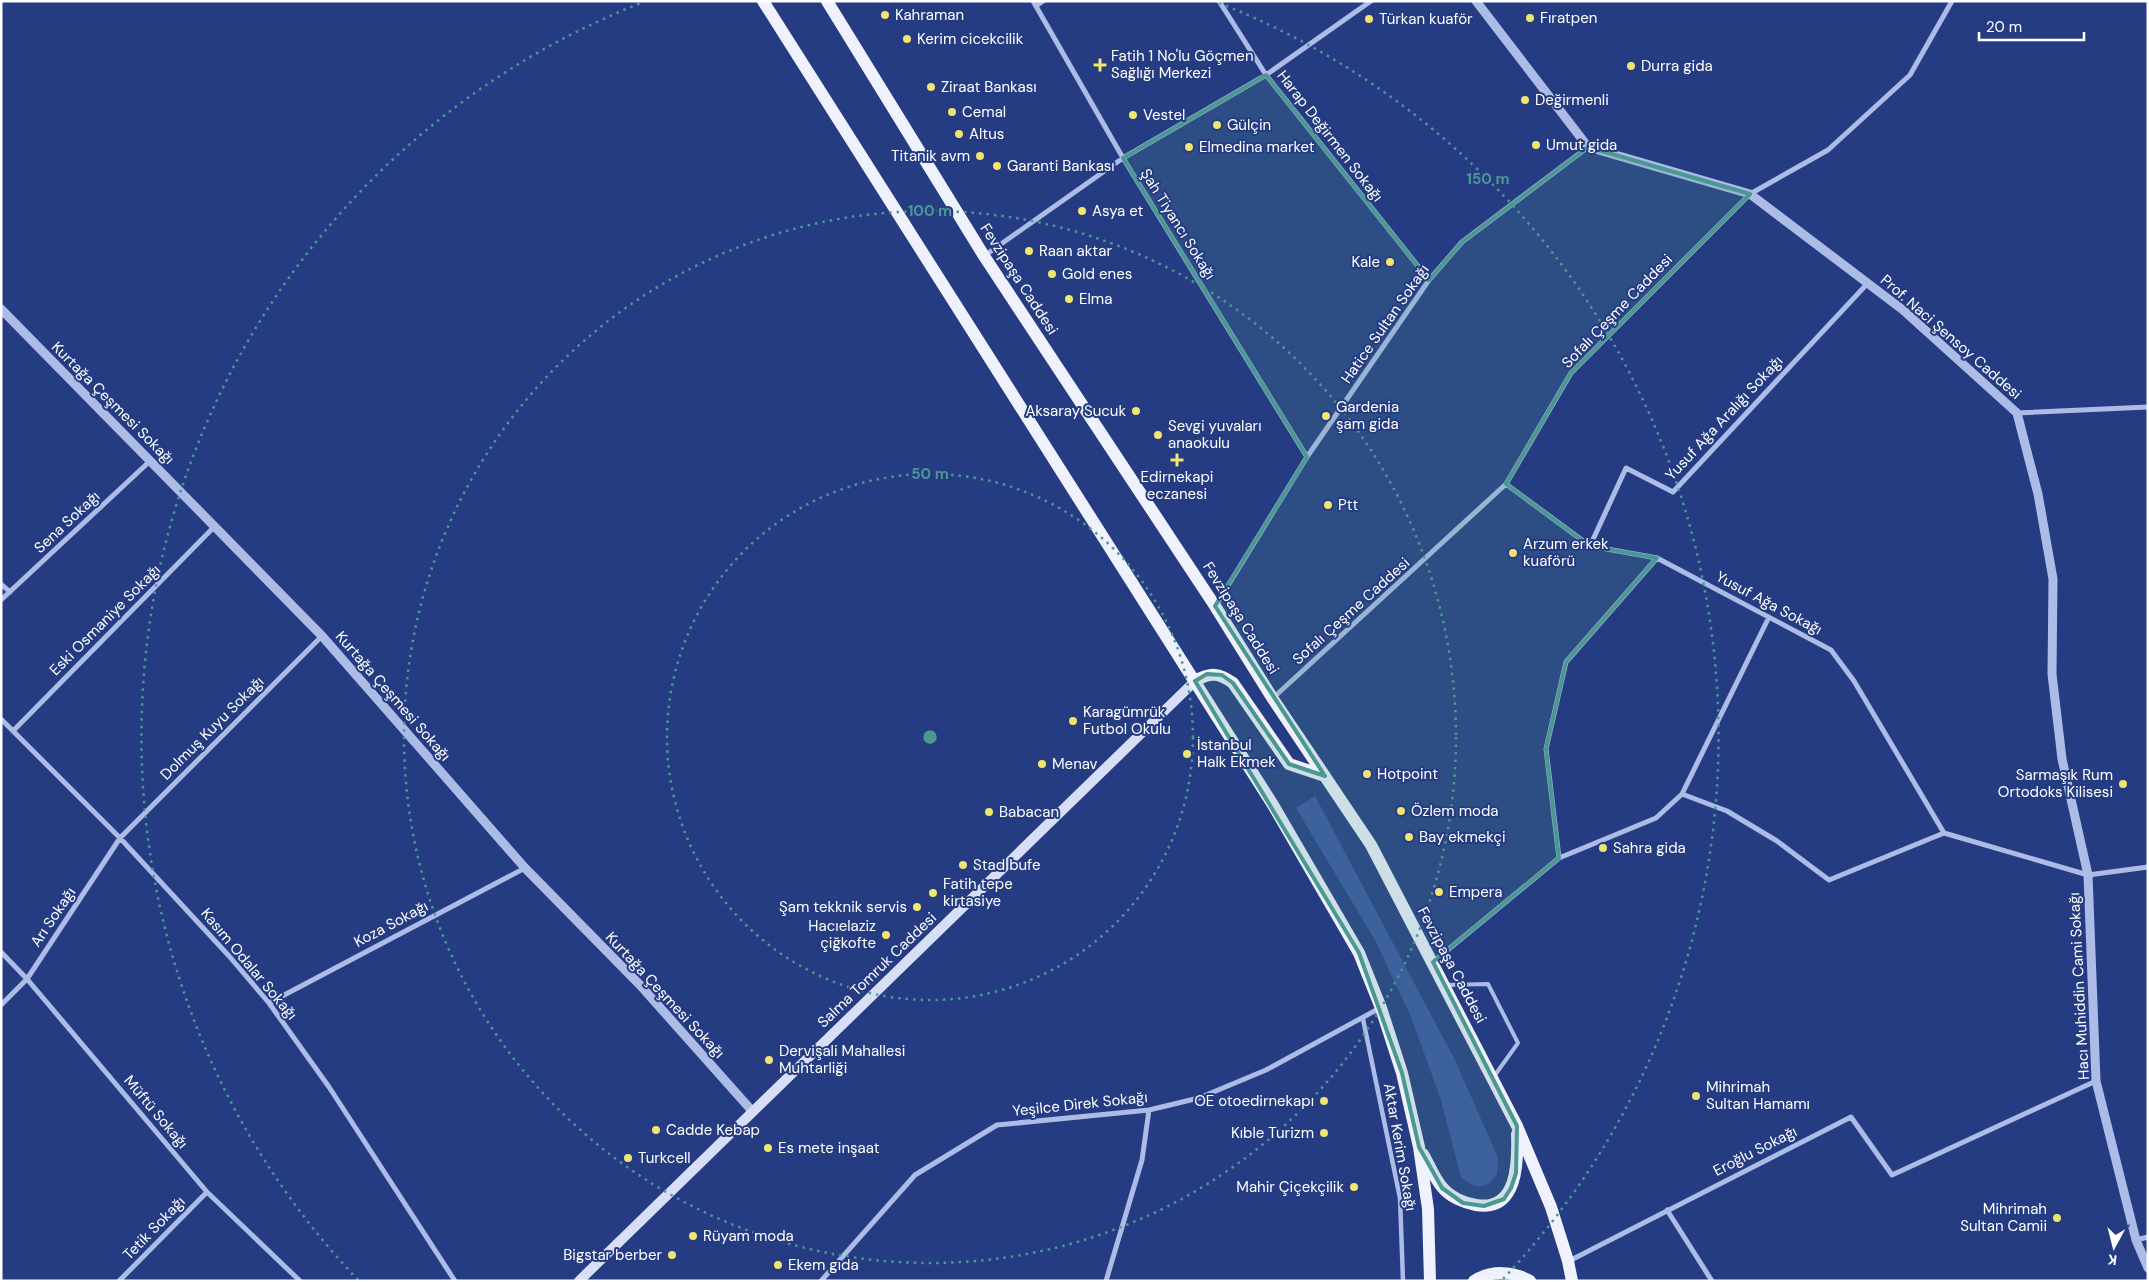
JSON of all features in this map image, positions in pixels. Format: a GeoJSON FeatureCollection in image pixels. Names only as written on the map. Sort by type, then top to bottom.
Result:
{"type":"FeatureCollection","features":[{"type":"Feature","properties":{"kind":"main road"},"geometry":{"type":"LineString","coordinates":[[763,1],[1164,636],[1195,681],[1337,912],[1359,953],[1381,1008],[1402,1073],[1419,1147],[1428,1209],[1430,1281]]}},
{"type":"Feature","properties":{"kind":"main road","name":"Fevzipaşa Caddesi"},"geometry":{"type":"LineString","coordinates":[[827,1],[984,256],[1215,606],[1272,699],[1371,845],[1517,1126],[1551,1207],[1568,1261],[1572,1281]]}},
{"type":"Feature","properties":{"kind":"main road"},"geometry":{"type":"LineString","coordinates":[[1195,681],[1207,674],[1214,674],[1222,675],[1234,683],[1289,764],[1325,776]]}},
{"type":"Feature","properties":{"kind":"main road","name":"Salma Tomruk Caddesi"},"geometry":{"type":"LineString","coordinates":[[579,1281],[1195,681]]}},
{"type":"Feature","properties":{"kind":"main road"},"geometry":{"type":"LineString","coordinates":[[1419,1147],[1442,1188],[1463,1203],[1484,1206],[1504,1199],[1511,1188],[1516,1173],[1517,1126]]}},
{"type":"Feature","properties":{"kind":"main road"},"geometry":{"type":"LineString","coordinates":[[1474,1281],[1482,1276],[1504,1272],[1530,1281]]}},
{"type":"Feature","properties":{"kind":"street"},"geometry":{"type":"LineString","coordinates":[[1034,4],[1043,1]]}},
{"type":"Feature","properties":{"kind":"street","name":"Harap Değirmen Sokağı"},"geometry":{"type":"LineString","coordinates":[[1219,1],[1266,75],[1429,280]]}},
{"type":"Feature","properties":{"kind":"street"},"geometry":{"type":"LineString","coordinates":[[984,256],[1123,158],[1266,75],[1371,1]]}},
{"type":"Feature","properties":{"kind":"street"},"geometry":{"type":"LineString","coordinates":[[1476,1],[1588,147]]}},
{"type":"Feature","properties":{"kind":"street","name":"Sofalı Çeşme Caddesi"},"geometry":{"type":"LineString","coordinates":[[1272,699],[1506,484],[1571,373],[1750,194],[1828,150],[1910,75],[1952,1]]}},
{"type":"Feature","properties":{"kind":"street","name":"Şah Tiyancı Sokağı"},"geometry":{"type":"LineString","coordinates":[[1034,4],[1123,158],[1307,457]]}},
{"type":"Feature","properties":{"kind":"street","name":"Prof. Naci Şensoy Caddesi"},"geometry":{"type":"LineString","coordinates":[[1588,147],[1750,194],[1904,310],[2017,413],[2038,494],[2053,579],[2052,674],[2062,759],[2088,875]]}},
{"type":"Feature","properties":{"kind":"street","name":"Hatice Sultan Sokağı"},"geometry":{"type":"LineString","coordinates":[[1215,606],[1307,457],[1429,280],[1462,242],[1588,147]]}},
{"type":"Feature","properties":{"kind":"street","name":"Yusuf Ağa Aralığı Sokağı"},"geometry":{"type":"LineString","coordinates":[[1590,546],[1626,468],[1672,492],[1868,284]]}},
{"type":"Feature","properties":{"kind":"street","name":"Kurtağa Çeşmesi Sokağı"},"geometry":{"type":"LineString","coordinates":[[1,310],[322,636],[525,868],[640,985],[753,1112]]}},
{"type":"Feature","properties":{"kind":"street"},"geometry":{"type":"LineString","coordinates":[[2017,413],[2148,407]]}},
{"type":"Feature","properties":{"kind":"street","name":"Sena Sokağı"},"geometry":{"type":"LineString","coordinates":[[1,600],[150,461]]}},
{"type":"Feature","properties":{"kind":"street","name":"Yusuf Ağa Sokağı"},"geometry":{"type":"LineString","coordinates":[[1506,484],[1590,546],[1657,558],[1830,650],[1854,681],[1944,833]]}},
{"type":"Feature","properties":{"kind":"street","name":"Eski Osmaniye Sokağı"},"geometry":{"type":"LineString","coordinates":[[13,731],[215,526]]}},
{"type":"Feature","properties":{"kind":"street"},"geometry":{"type":"LineString","coordinates":[[1559,858],[1546,749],[1566,662],[1657,558]]}},
{"type":"Feature","properties":{"kind":"street"},"geometry":{"type":"LineString","coordinates":[[1,584],[10,592]]}},
{"type":"Feature","properties":{"kind":"street"},"geometry":{"type":"LineString","coordinates":[[1433,962],[1559,858],[1656,818],[1682,794],[1769,617]]}},
{"type":"Feature","properties":{"kind":"street","name":"Dolmuş Kuyu Sokağı"},"geometry":{"type":"LineString","coordinates":[[120,838],[322,636]]}},
{"type":"Feature","properties":{"kind":"street","name":"Kasım Odalar Sokağı"},"geometry":{"type":"LineString","coordinates":[[1,719],[120,838],[229,956],[269,1003],[329,1087],[455,1281]]}},
{"type":"Feature","properties":{"kind":"street"},"geometry":{"type":"LineString","coordinates":[[1682,794],[1726,811],[1777,841],[1830,880],[1944,833],[2088,875],[2148,867]]}},
{"type":"Feature","properties":{"kind":"street","name":"Arı Sokağı"},"geometry":{"type":"LineString","coordinates":[[1,1005],[27,979],[120,838]]}},
{"type":"Feature","properties":{"kind":"street","name":"Koza Sokağı"},"geometry":{"type":"LineString","coordinates":[[269,1003],[525,868]]}},
{"type":"Feature","properties":{"kind":"street","name":"Hacı Muhiddin Cami Sokağı"},"geometry":{"type":"LineString","coordinates":[[2088,875],[2096,1081],[2136,1240],[2148,1268]]}},
{"type":"Feature","properties":{"kind":"street","name":"Müftü Sokağı"},"geometry":{"type":"LineString","coordinates":[[1,952],[27,979],[206,1192],[300,1281]]}},
{"type":"Feature","properties":{"kind":"street","name":"Yeşilce Direk Sokağı"},"geometry":{"type":"LineString","coordinates":[[821,1281],[915,1175],[997,1125],[1149,1110],[1198,1098],[1249,1077],[1381,1008]]}},
{"type":"Feature","properties":{"kind":"street","name":"Aktar Kerim Sokağı"},"geometry":{"type":"LineString","coordinates":[[1363,1019],[1400,1198],[1403,1281]]}},
{"type":"Feature","properties":{"kind":"street","name":"Eroğlu Sokağı"},"geometry":{"type":"LineString","coordinates":[[1568,1261],[1851,1116],[1892,1175],[2096,1081]]}},
{"type":"Feature","properties":{"kind":"street"},"geometry":{"type":"LineString","coordinates":[[1106,1281],[1142,1160],[1149,1110]]}},
{"type":"Feature","properties":{"kind":"street","name":"Tetik Sokağı"},"geometry":{"type":"LineString","coordinates":[[121,1280],[206,1192]]}},
{"type":"Feature","properties":{"kind":"street"},"geometry":{"type":"LineString","coordinates":[[1667,1210],[1712,1281]]}},
{"type":"Feature","properties":{"kind":"street"},"geometry":{"type":"LineString","coordinates":[[2136,1240],[2148,1237]]}},
{"type":"Feature","properties":{"kind":"lane"},"geometry":{"type":"LineString","coordinates":[[1445,985],[1488,984],[1518,1043],[1493,1077]]}},
{"type":"Feature","properties":{"kind":"highlighted area"},"geometry":{"type":"Polygon","coordinates":[[[1266,75],[1429,280],[1462,242],[1588,147],[1750,194],[1571,373],[1506,484],[1590,546],[1657,558],[1566,662],[1546,749],[1559,858],[1433,962],[1517,1126],[1516,1173],[1511,1188],[1504,1199],[1484,1206],[1463,1203],[1442,1188],[1419,1147],[1402,1073],[1359,953],[1195,681],[1207,674],[1222,675],[1233,683],[1289,764],[1325,776],[1215,606],[1307,457],[1123,158],[1266,75]]]}},
{"type":"Feature","properties":{"kind":"shaded area"},"geometry":{"type":"Polygon","coordinates":[[[1315,796],[1455,1060],[1498,1158],[1497,1174],[1493,1180],[1484,1186],[1475,1186],[1461,1177],[1441,1100],[1411,1017],[1376,942],[1296,808],[1315,796]]]}},
{"type":"Feature","properties":{"kind":"place","name":"Kahraman"},"geometry":{"type":"Point","coordinates":[885,15]}},
{"type":"Feature","properties":{"kind":"place","name":"Fıratpen"},"geometry":{"type":"Point","coordinates":[1530,18]}},
{"type":"Feature","properties":{"kind":"place","name":"Türkan kuaför"},"geometry":{"type":"Point","coordinates":[1369,19]}},
{"type":"Feature","properties":{"kind":"place","name":"Kerim cicekcilik"},"geometry":{"type":"Point","coordinates":[907,39]}},
{"type":"Feature","properties":{"kind":"place","name":"Fatih 1 No'lu Göçmen Sağlığı Merkezi"},"geometry":{"type":"Point","coordinates":[1100,65]}},
{"type":"Feature","properties":{"kind":"place","name":"Durra gida"},"geometry":{"type":"Point","coordinates":[1631,66]}},
{"type":"Feature","properties":{"kind":"place","name":"Ziraat Bankası"},"geometry":{"type":"Point","coordinates":[931,87]}},
{"type":"Feature","properties":{"kind":"place","name":"Değirmenli"},"geometry":{"type":"Point","coordinates":[1525,100]}},
{"type":"Feature","properties":{"kind":"place","name":"Cemal"},"geometry":{"type":"Point","coordinates":[952,112]}},
{"type":"Feature","properties":{"kind":"place","name":"Vestel"},"geometry":{"type":"Point","coordinates":[1133,115]}},
{"type":"Feature","properties":{"kind":"place","name":"Gülçin"},"geometry":{"type":"Point","coordinates":[1217,125]}},
{"type":"Feature","properties":{"kind":"place","name":"Altus"},"geometry":{"type":"Point","coordinates":[959,134]}},
{"type":"Feature","properties":{"kind":"place","name":"Umut gida"},"geometry":{"type":"Point","coordinates":[1536,145]}},
{"type":"Feature","properties":{"kind":"place","name":"Elmedina market"},"geometry":{"type":"Point","coordinates":[1189,147]}},
{"type":"Feature","properties":{"kind":"place","name":"Titanik avm"},"geometry":{"type":"Point","coordinates":[980,156]}},
{"type":"Feature","properties":{"kind":"place","name":"Garanti Bankası"},"geometry":{"type":"Point","coordinates":[997,166]}},
{"type":"Feature","properties":{"kind":"place","name":"Asya et"},"geometry":{"type":"Point","coordinates":[1082,211]}},
{"type":"Feature","properties":{"kind":"place","name":"Raan aktar"},"geometry":{"type":"Point","coordinates":[1029,251]}},
{"type":"Feature","properties":{"kind":"place","name":"Kale"},"geometry":{"type":"Point","coordinates":[1390,262]}},
{"type":"Feature","properties":{"kind":"place","name":"Gold enes"},"geometry":{"type":"Point","coordinates":[1052,274]}},
{"type":"Feature","properties":{"kind":"place","name":"Elma"},"geometry":{"type":"Point","coordinates":[1069,299]}},
{"type":"Feature","properties":{"kind":"place","name":"Aksaray Sucuk"},"geometry":{"type":"Point","coordinates":[1136,411]}},
{"type":"Feature","properties":{"kind":"place","name":"Gardenia şam gida"},"geometry":{"type":"Point","coordinates":[1326,416]}},
{"type":"Feature","properties":{"kind":"place","name":"Sevgi yuvaları anaokulu"},"geometry":{"type":"Point","coordinates":[1158,435]}},
{"type":"Feature","properties":{"kind":"place","name":"Edirnekapi eczanesi"},"geometry":{"type":"Point","coordinates":[1177,460]}},
{"type":"Feature","properties":{"kind":"place","name":"Ptt"},"geometry":{"type":"Point","coordinates":[1328,505]}},
{"type":"Feature","properties":{"kind":"place","name":"Arzum erkek kuaförü"},"geometry":{"type":"Point","coordinates":[1513,553]}},
{"type":"Feature","properties":{"kind":"place","name":"Karagümrük Futbol Okulu"},"geometry":{"type":"Point","coordinates":[1073,721]}},
{"type":"Feature","properties":{"kind":"place","name":"İstanbul Halk Ekmek"},"geometry":{"type":"Point","coordinates":[1187,754]}},
{"type":"Feature","properties":{"kind":"place","name":"Menav"},"geometry":{"type":"Point","coordinates":[1042,764]}},
{"type":"Feature","properties":{"kind":"place","name":"Hotpoint"},"geometry":{"type":"Point","coordinates":[1367,774]}},
{"type":"Feature","properties":{"kind":"place","name":"Sarmaşık Rum Ortodoks Kilisesi"},"geometry":{"type":"Point","coordinates":[2123,784]}},
{"type":"Feature","properties":{"kind":"place","name":"Özlem moda"},"geometry":{"type":"Point","coordinates":[1401,811]}},
{"type":"Feature","properties":{"kind":"place","name":"Babacan"},"geometry":{"type":"Point","coordinates":[989,812]}},
{"type":"Feature","properties":{"kind":"place","name":"Bay ekmekçi"},"geometry":{"type":"Point","coordinates":[1409,837]}},
{"type":"Feature","properties":{"kind":"place","name":"Sahra gida"},"geometry":{"type":"Point","coordinates":[1603,848]}},
{"type":"Feature","properties":{"kind":"place","name":"Stad bufe"},"geometry":{"type":"Point","coordinates":[963,865]}},
{"type":"Feature","properties":{"kind":"place","name":"Empera"},"geometry":{"type":"Point","coordinates":[1439,892]}},
{"type":"Feature","properties":{"kind":"place","name":"Fatih tepe kirtasiye"},"geometry":{"type":"Point","coordinates":[933,893]}},
{"type":"Feature","properties":{"kind":"place","name":"Şam tekknik servis"},"geometry":{"type":"Point","coordinates":[917,907]}},
{"type":"Feature","properties":{"kind":"place","name":"Hacıelaziz çiğkofte"},"geometry":{"type":"Point","coordinates":[886,935]}},
{"type":"Feature","properties":{"kind":"place","name":"Dervişali Mahallesi Muhtarliği"},"geometry":{"type":"Point","coordinates":[769,1060]}},
{"type":"Feature","properties":{"kind":"place","name":"Mihrimah Sultan Hamamı"},"geometry":{"type":"Point","coordinates":[1696,1096]}},
{"type":"Feature","properties":{"kind":"place","name":"OE otoedirnekapı"},"geometry":{"type":"Point","coordinates":[1324,1101]}},
{"type":"Feature","properties":{"kind":"place","name":"Cadde Kebap"},"geometry":{"type":"Point","coordinates":[656,1130]}},
{"type":"Feature","properties":{"kind":"place","name":"Kıble Turizm"},"geometry":{"type":"Point","coordinates":[1324,1133]}},
{"type":"Feature","properties":{"kind":"place","name":"Es mete inşaat"},"geometry":{"type":"Point","coordinates":[768,1148]}},
{"type":"Feature","properties":{"kind":"place","name":"Turkcell"},"geometry":{"type":"Point","coordinates":[628,1158]}},
{"type":"Feature","properties":{"kind":"place","name":"Mahir Çiçekçilik"},"geometry":{"type":"Point","coordinates":[1354,1187]}},
{"type":"Feature","properties":{"kind":"place","name":"Mihrimah Sultan Camii"},"geometry":{"type":"Point","coordinates":[2057,1218]}},
{"type":"Feature","properties":{"kind":"place","name":"Rüyam moda"},"geometry":{"type":"Point","coordinates":[693,1236]}},
{"type":"Feature","properties":{"kind":"place","name":"Bigstar berber"},"geometry":{"type":"Point","coordinates":[672,1255]}},
{"type":"Feature","properties":{"kind":"place","name":"Ekem gıda"},"geometry":{"type":"Point","coordinates":[778,1265]}}]}
